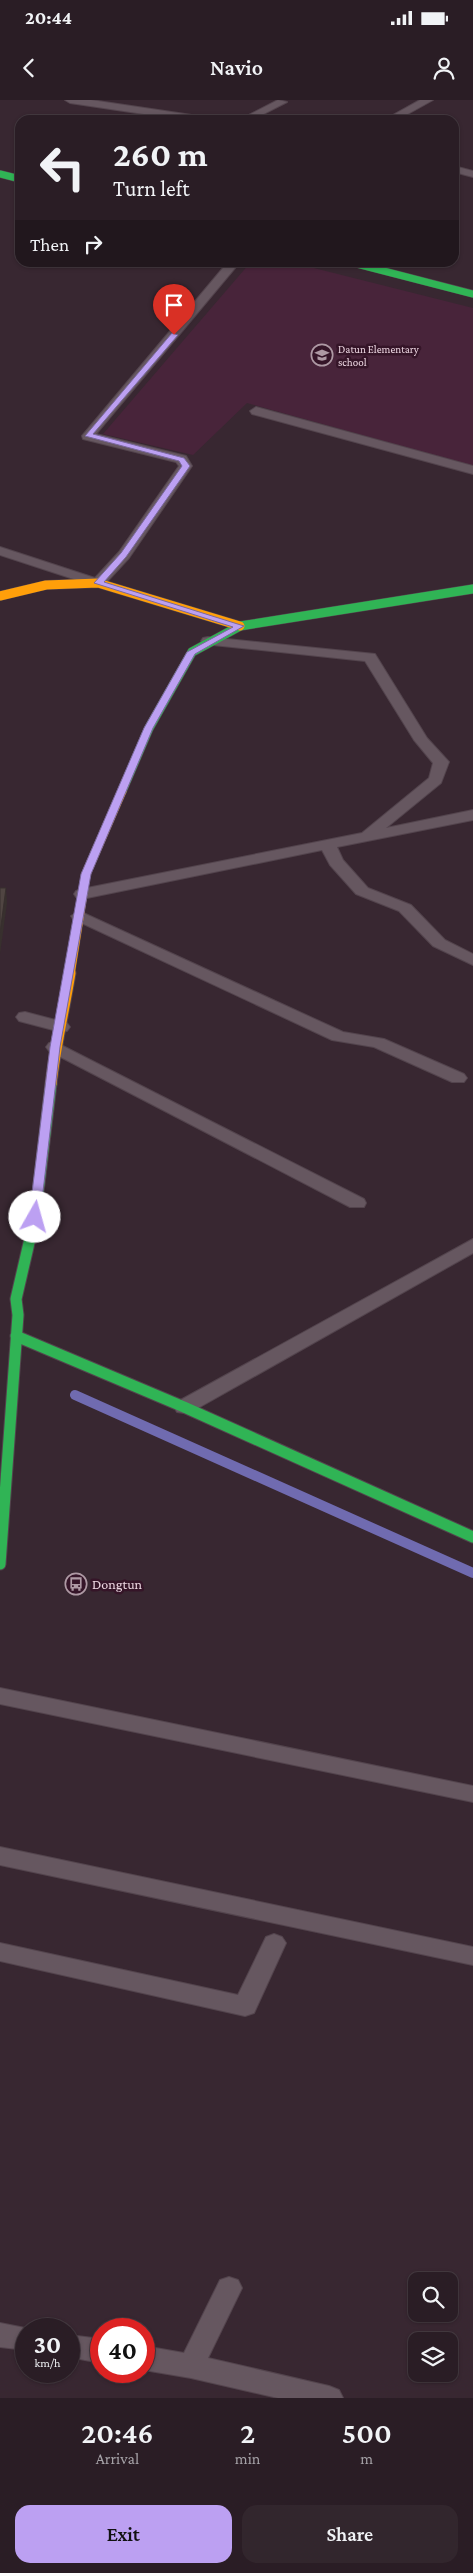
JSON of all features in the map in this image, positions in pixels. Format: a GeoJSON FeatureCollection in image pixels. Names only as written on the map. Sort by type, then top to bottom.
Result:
{"type":"FeatureCollection","features":[{"type":"Feature","properties":{"kind":"street"},"geometry":{"type":"LineString","coordinates":[[0,174],[15,178]]}},
{"type":"Feature","properties":{"kind":"street"},"geometry":{"type":"LineString","coordinates":[[368,267],[473,294]]}},
{"type":"Feature","properties":{"kind":"street"},"geometry":{"type":"LineString","coordinates":[[0,596],[46,585],[98,583],[240,626]]}},
{"type":"Feature","properties":{"kind":"street"},"geometry":{"type":"LineString","coordinates":[[0,1564],[16,1336],[16,1299],[35,1217],[55,1047],[61,1027],[82,894],[86,874],[148,728],[192,652],[208,641],[240,626],[279,618],[473,589]]}},
{"type":"Feature","properties":{"kind":"street"},"geometry":{"type":"LineString","coordinates":[[5,1286],[16,1299]]}},
{"type":"Feature","properties":{"kind":"street"},"geometry":{"type":"LineString","coordinates":[[16,1336],[184,1407],[473,1538]]}},
{"type":"Feature","properties":{"kind":"lane"},"geometry":{"type":"LineString","coordinates":[[70,100],[114,108],[130,108],[174,115]]}},
{"type":"Feature","properties":{"kind":"lane"},"geometry":{"type":"LineString","coordinates":[[114,108],[131,100]]}},
{"type":"Feature","properties":{"kind":"lane"},"geometry":{"type":"LineString","coordinates":[[399,115],[428,100]]}},
{"type":"Feature","properties":{"kind":"lane"},"geometry":{"type":"LineString","coordinates":[[255,115],[282,102]]}},
{"type":"Feature","properties":{"kind":"lane"},"geometry":{"type":"LineString","coordinates":[[459,171],[473,174]]}},
{"type":"Feature","properties":{"kind":"lane"},"geometry":{"type":"LineString","coordinates":[[0,551],[98,583],[124,555],[186,466],[181,460],[88,436],[232,267]]}},
{"type":"Feature","properties":{"kind":"lane"},"geometry":{"type":"LineString","coordinates":[[256,411],[473,470]]}},
{"type":"Feature","properties":{"kind":"lane"},"geometry":{"type":"LineString","coordinates":[[456,591],[473,595]]}},
{"type":"Feature","properties":{"kind":"lane"},"geometry":{"type":"LineString","coordinates":[[208,641],[370,657],[421,740],[441,762],[436,780],[366,837]]}},
{"type":"Feature","properties":{"kind":"lane"},"geometry":{"type":"LineString","coordinates":[[82,894],[473,815]]}},
{"type":"Feature","properties":{"kind":"lane"},"geometry":{"type":"LineString","coordinates":[[327,844],[336,862],[362,891],[405,908],[439,943],[473,960]]}},
{"type":"Feature","properties":{"kind":"lane"},"geometry":{"type":"LineString","coordinates":[[79,916],[338,1036],[378,1043],[458,1078]]}},
{"type":"Feature","properties":{"kind":"lane"},"geometry":{"type":"LineString","coordinates":[[25,1017],[61,1027]]}},
{"type":"Feature","properties":{"kind":"lane"},"geometry":{"type":"LineString","coordinates":[[55,1047],[357,1203]]}},
{"type":"Feature","properties":{"kind":"lane"},"geometry":{"type":"LineString","coordinates":[[184,1407],[473,1245]]}},
{"type":"Feature","properties":{"kind":"lane"},"geometry":{"type":"LineString","coordinates":[[0,1696],[473,1794]]}},
{"type":"Feature","properties":{"kind":"lane"},"geometry":{"type":"LineString","coordinates":[[0,1856],[473,1956]]}},
{"type":"Feature","properties":{"kind":"lane"},"geometry":{"type":"LineString","coordinates":[[0,1952],[245,2006],[274,1943]]}},
{"type":"Feature","properties":{"kind":"lane"},"geometry":{"type":"LineString","coordinates":[[190,2366],[229,2288]]}},
{"type":"Feature","properties":{"kind":"lane"},"geometry":{"type":"LineString","coordinates":[[0,2335],[15,2337]]}},
{"type":"Feature","properties":{"kind":"lane"},"geometry":{"type":"LineString","coordinates":[[155,2360],[190,2366],[329,2398]]}},
{"type":"Feature","properties":{"kind":"shaded area","name":"Datun Elementary school"},"geometry":{"type":"Polygon","coordinates":[[[247,267],[310,267],[473,308],[473,466],[247,403],[193,455],[103,434],[247,267]]]}},
{"type":"Feature","properties":{"kind":"building"},"geometry":{"type":"Polygon","coordinates":[[[0,888],[6,888],[0,933],[0,888]]]}},
{"type":"Feature","properties":{"kind":"waterway"},"geometry":{"type":"LineString","coordinates":[[75,1395],[473,1573]]}},
{"type":"Feature","properties":{"kind":"traffic: fast"},"geometry":{"type":"LineString","coordinates":[[0,174],[15,178]]}},
{"type":"Feature","properties":{"kind":"traffic: fast"},"geometry":{"type":"LineString","coordinates":[[368,267],[473,294]]}},
{"type":"Feature","properties":{"kind":"traffic: fast"},"geometry":{"type":"LineString","coordinates":[[122,791],[149,728],[192,652],[240,626],[473,589]]}},
{"type":"Feature","properties":{"kind":"traffic: fast"},"geometry":{"type":"LineString","coordinates":[[0,1564],[18,1315],[16,1299],[35,1217],[51,1084]]}},
{"type":"Feature","properties":{"kind":"traffic: fast"},"geometry":{"type":"LineString","coordinates":[[16,1336],[184,1407],[473,1537]]}},
{"type":"Feature","properties":{"kind":"traffic: slow"},"geometry":{"type":"LineString","coordinates":[[0,596],[46,585],[98,583],[240,626]]}},
{"type":"Feature","properties":{"kind":"traffic: slow"},"geometry":{"type":"LineString","coordinates":[[51,1084],[55,1047],[61,1027],[86,874],[122,791]]}},
{"type":"Feature","properties":{"kind":"place","name":"Datun Elementary school"},"geometry":{"type":"Point","coordinates":[322,355]}},
{"type":"Feature","properties":{"kind":"place","name":"Dongtun"},"geometry":{"type":"Point","coordinates":[76,1584]}},
{"type":"Feature","properties":{"kind":"route"},"geometry":{"type":"LineString","coordinates":[[35,1217],[55,1047],[61,1027],[86,874],[148,728],[192,652],[208,641],[240,626],[98,583],[124,555],[186,466],[181,460],[88,436],[174,335]]}}]}
